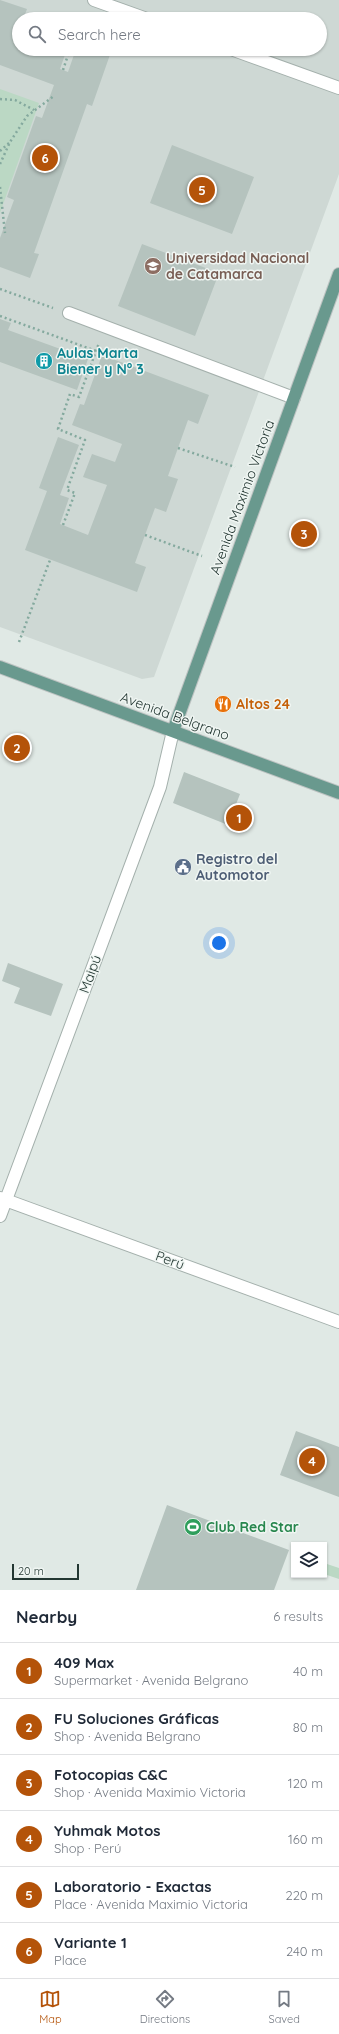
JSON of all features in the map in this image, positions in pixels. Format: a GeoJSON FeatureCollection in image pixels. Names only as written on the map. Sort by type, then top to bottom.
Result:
{"type":"FeatureCollection","features":[{"type":"Feature","properties":{"kind":"main road","name":"Avenida Maximio Victoria"},"geometry":{"type":"LineString","coordinates":[[173,731],[339,277]]}},
{"type":"Feature","properties":{"kind":"main road","name":"Avenida Belgrano"},"geometry":{"type":"LineString","coordinates":[[0,668],[339,793]]}},
{"type":"Feature","properties":{"kind":"street"},"geometry":{"type":"LineString","coordinates":[[94,0],[127,12]]}},
{"type":"Feature","properties":{"kind":"street"},"geometry":{"type":"LineString","coordinates":[[250,56],[339,88]]}},
{"type":"Feature","properties":{"kind":"street"},"geometry":{"type":"LineString","coordinates":[[69,313],[294,398]]}},
{"type":"Feature","properties":{"kind":"street","name":"Maipú"},"geometry":{"type":"LineString","coordinates":[[0,1216],[3,1199],[160,787],[173,731]]}},
{"type":"Feature","properties":{"kind":"street","name":"Perú"},"geometry":{"type":"LineString","coordinates":[[3,1199],[339,1322]]}},
{"type":"Feature","properties":{"kind":"path"},"geometry":{"type":"LineString","coordinates":[[63,70],[68,56]]}},
{"type":"Feature","properties":{"kind":"path"},"geometry":{"type":"LineString","coordinates":[[0,164],[10,142],[27,116],[54,96]]}},
{"type":"Feature","properties":{"kind":"path"},"geometry":{"type":"LineString","coordinates":[[0,99],[15,100],[34,110]]}},
{"type":"Feature","properties":{"kind":"path"},"geometry":{"type":"LineString","coordinates":[[0,151],[10,142]]}},
{"type":"Feature","properties":{"kind":"path"},"geometry":{"type":"LineString","coordinates":[[0,187],[5,233]]}},
{"type":"Feature","properties":{"kind":"path"},"geometry":{"type":"LineString","coordinates":[[0,289],[69,313]]}},
{"type":"Feature","properties":{"kind":"path"},"geometry":{"type":"LineString","coordinates":[[0,316],[96,351]]}},
{"type":"Feature","properties":{"kind":"path"},"geometry":{"type":"LineString","coordinates":[[63,526],[75,493],[67,490],[85,440],[58,429],[70,394],[79,397],[105,327]]}},
{"type":"Feature","properties":{"kind":"path"},"geometry":{"type":"LineString","coordinates":[[178,448],[235,467]]}},
{"type":"Feature","properties":{"kind":"path"},"geometry":{"type":"LineString","coordinates":[[145,535],[202,556]]}},
{"type":"Feature","properties":{"kind":"path"},"geometry":{"type":"LineString","coordinates":[[19,642],[50,560]]}},
{"type":"Feature","properties":{"kind":"shaded area","name":"Universidad Nacional de Catamarca"},"geometry":{"type":"Polygon","coordinates":[[[0,0],[339,0],[339,174],[154,677],[142,679],[0,627],[0,0]]]}},
{"type":"Feature","properties":{"kind":"green space"},"geometry":{"type":"Polygon","coordinates":[[[0,89],[39,103],[0,213],[0,89]]]}},
{"type":"Feature","properties":{"kind":"green space","name":"Club Red Star"},"geometry":{"type":"Polygon","coordinates":[[[327,1564],[339,1568],[339,1579],[327,1575],[327,1564]]]}},
{"type":"Feature","properties":{"kind":"building"},"geometry":{"type":"Polygon","coordinates":[[[0,0],[27,9],[26,12],[12,12],[12,56],[65,56],[60,69],[68,72],[74,56],[110,56],[92,106],[87,104],[34,253],[39,254],[30,278],[0,267],[0,238],[14,200],[7,197],[36,116],[42,118],[54,85],[0,65],[0,0]]]}},
{"type":"Feature","properties":{"kind":"building"},"geometry":{"type":"Polygon","coordinates":[[[172,145],[254,177],[232,234],[150,203],[172,145]]]}},
{"type":"Feature","properties":{"kind":"building"},"geometry":{"type":"Polygon","coordinates":[[[142,244],[219,273],[195,336],[118,306],[142,244]]]}},
{"type":"Feature","properties":{"kind":"building","name":"Aulas Marta Biener y N° 3"},"geometry":{"type":"Polygon","coordinates":[[[0,319],[11,323],[8,330],[88,359],[77,390],[0,362],[0,319]]]}},
{"type":"Feature","properties":{"kind":"building"},"geometry":{"type":"Polygon","coordinates":[[[102,355],[209,395],[198,424],[188,420],[168,476],[178,479],[166,512],[155,508],[145,535],[135,563],[146,567],[137,592],[25,550],[47,491],[39,488],[58,437],[79,445],[60,495],[69,498],[60,524],[88,535],[107,485],[83,477],[92,454],[115,462],[122,444],[72,425],[80,404],[84,405],[102,355]]]}},
{"type":"Feature","properties":{"kind":"building"},"geometry":{"type":"Polygon","coordinates":[[[184,772],[240,794],[228,825],[173,803],[184,772]]]}},
{"type":"Feature","properties":{"kind":"building"},"geometry":{"type":"Polygon","coordinates":[[[8,963],[63,984],[51,1016],[14,1003],[20,988],[2,981],[8,963]]]}},
{"type":"Feature","properties":{"kind":"building"},"geometry":{"type":"Polygon","coordinates":[[[296,1431],[339,1447],[339,1497],[280,1475],[296,1431]]]}},
{"type":"Feature","properties":{"kind":"building","name":"Club Red Star"},"geometry":{"type":"Polygon","coordinates":[[[167,1505],[289,1550],[274,1590],[136,1590],[167,1505]]]}},
{"type":"Feature","properties":{"kind":"place","name":"Variante 1"},"geometry":{"type":"Point","coordinates":[45,158]}},
{"type":"Feature","properties":{"kind":"place","name":"Laboratorio - Exactas"},"geometry":{"type":"Point","coordinates":[202,190]}},
{"type":"Feature","properties":{"kind":"place","name":"Universidad Nacional de Catamarca"},"geometry":{"type":"Point","coordinates":[153,266]}},
{"type":"Feature","properties":{"kind":"place","name":"Aulas Marta Biener y N° 3"},"geometry":{"type":"Point","coordinates":[44,361]}},
{"type":"Feature","properties":{"kind":"place","name":"Fotocopias C&C"},"geometry":{"type":"Point","coordinates":[304,534]}},
{"type":"Feature","properties":{"kind":"place","name":"Altos 24"},"geometry":{"type":"Point","coordinates":[223,704]}},
{"type":"Feature","properties":{"kind":"place","name":"FU Soluciones Gráficas"},"geometry":{"type":"Point","coordinates":[17,748]}},
{"type":"Feature","properties":{"kind":"place","name":"409 Max"},"geometry":{"type":"Point","coordinates":[239,818]}},
{"type":"Feature","properties":{"kind":"place","name":"Registro del Automotor"},"geometry":{"type":"Point","coordinates":[183,867]}},
{"type":"Feature","properties":{"kind":"place","name":"Yuhmak Motos"},"geometry":{"type":"Point","coordinates":[312,1461]}},
{"type":"Feature","properties":{"kind":"place","name":"Club Red Star"},"geometry":{"type":"Point","coordinates":[193,1527]}}]}
